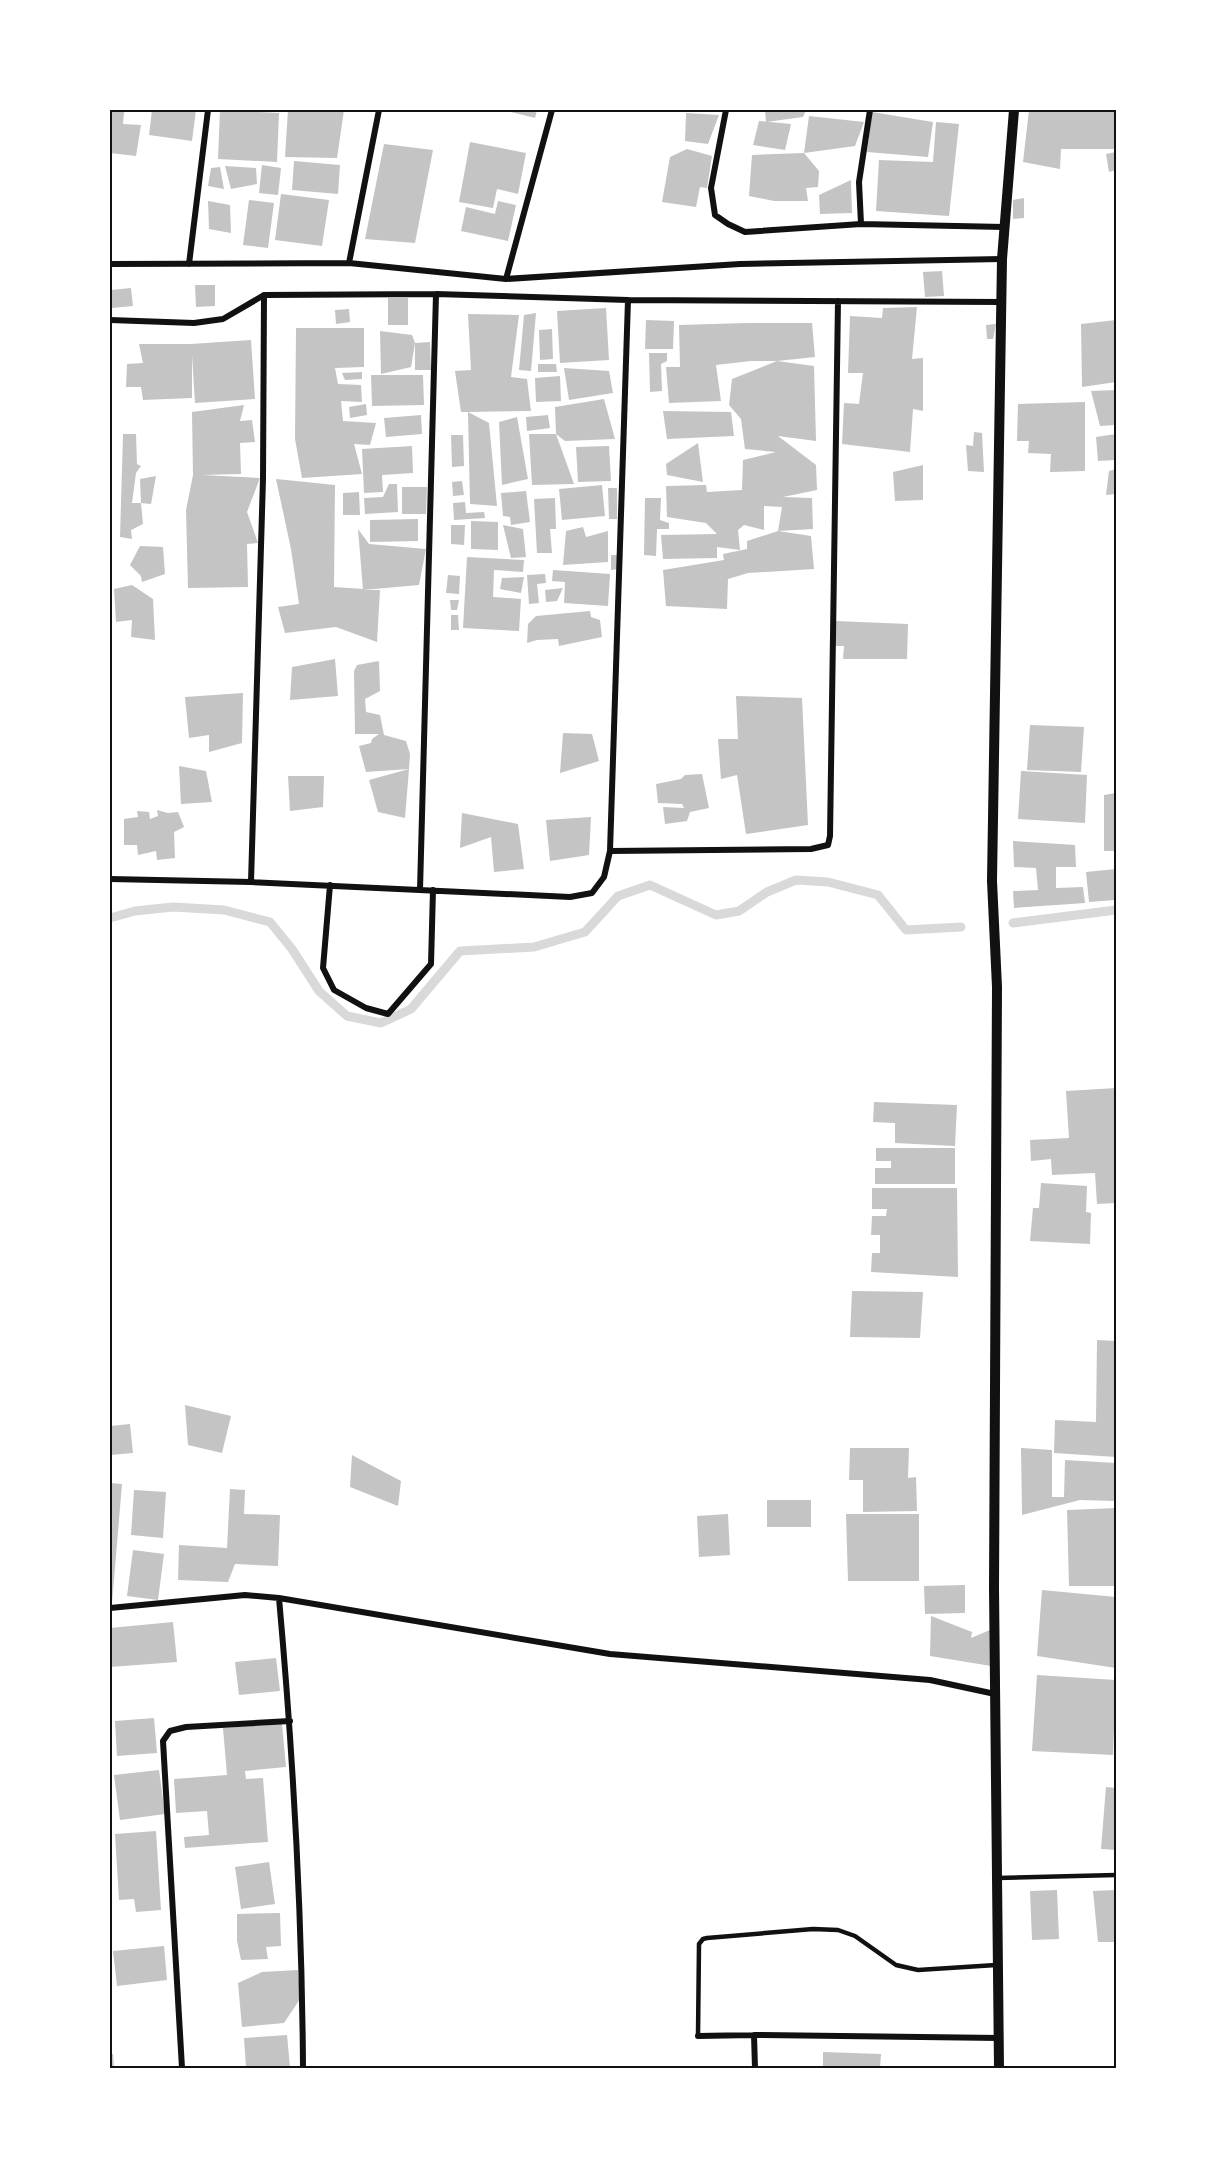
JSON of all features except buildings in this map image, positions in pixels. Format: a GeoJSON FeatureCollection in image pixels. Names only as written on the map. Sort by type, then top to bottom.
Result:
{"type":"FeatureCollection","features":[{"type":"Feature","properties":{"kind":"street"},"geometry":{"type":"LineString","coordinates":[[189,264],[208,110]]}},
{"type":"Feature","properties":{"kind":"street"},"geometry":{"type":"LineString","coordinates":[[350,263],[379,110]]}},
{"type":"Feature","properties":{"kind":"street"},"geometry":{"type":"LineString","coordinates":[[506,279],[552,110]]}},
{"type":"Feature","properties":{"kind":"street"},"geometry":{"type":"LineString","coordinates":[[726,110],[711,188],[715,215],[745,232],[861,224],[1004,227]]}},
{"type":"Feature","properties":{"kind":"street"},"geometry":{"type":"LineString","coordinates":[[861,224],[859,182],[870,110]]}},
{"type":"Feature","properties":{"kind":"street"},"geometry":{"type":"LineString","coordinates":[[999,2068],[994,1694],[997,987],[992,881],[1002,259],[1014,110]]}},
{"type":"Feature","properties":{"kind":"street"},"geometry":{"type":"LineString","coordinates":[[110,264],[350,263],[506,279],[740,264],[1002,259]]}},
{"type":"Feature","properties":{"kind":"street"},"geometry":{"type":"LineString","coordinates":[[110,320],[194,323],[223,319],[264,295],[436,294],[628,300],[1001,302]]}},
{"type":"Feature","properties":{"kind":"street"},"geometry":{"type":"LineString","coordinates":[[420,890],[436,294]]}},
{"type":"Feature","properties":{"kind":"street"},"geometry":{"type":"LineString","coordinates":[[251,882],[263,501],[264,295]]}},
{"type":"Feature","properties":{"kind":"street"},"geometry":{"type":"LineString","coordinates":[[110,879],[330,885],[570,897],[592,893],[604,877],[610,851],[628,300]]}},
{"type":"Feature","properties":{"kind":"street"},"geometry":{"type":"LineString","coordinates":[[610,851],[811,849],[828,845],[830,836],[838,301]]}},
{"type":"Feature","properties":{"kind":"street"},"geometry":{"type":"LineString","coordinates":[[330,885],[323,968],[334,990],[366,1008],[388,1014],[430,964],[433,890]]}},
{"type":"Feature","properties":{"kind":"street"},"geometry":{"type":"LineString","coordinates":[[110,1608],[245,1595],[279,1598],[610,1654],[930,1680],[994,1694]]}},
{"type":"Feature","properties":{"kind":"street"},"geometry":{"type":"LineString","coordinates":[[279,1598],[290,1721],[303,2000],[303,2068]]}},
{"type":"Feature","properties":{"kind":"street"},"geometry":{"type":"LineString","coordinates":[[182,2068],[163,1741],[170,1731],[186,1727],[290,1721]]}},
{"type":"Feature","properties":{"kind":"street"},"geometry":{"type":"LineString","coordinates":[[754,2035],[755,2068]]}},
{"type":"Feature","properties":{"kind":"street"},"geometry":{"type":"LineString","coordinates":[[698,2036],[1000,2038]]}},
{"type":"Feature","properties":{"kind":"lane"},"geometry":{"type":"LineString","coordinates":[[997,1878],[1116,1875]]}},
{"type":"Feature","properties":{"kind":"lane"},"geometry":{"type":"LineString","coordinates":[[698,2036],[699,1944],[707,1938],[813,1929],[838,1930],[855,1936],[896,1965],[918,1970],[999,1964]]}},
{"type":"Feature","properties":{"kind":"waterway"},"geometry":{"type":"LineString","coordinates":[[110,918],[135,911],[173,907],[224,910],[270,922],[292,949],[319,991],[347,1016],[381,1023],[411,1009],[460,951],[534,947],[585,932],[618,896],[650,885],[716,915],[739,911],[767,892],[796,880],[828,882],[878,895],[906,930],[961,927]]}},
{"type":"Feature","properties":{"kind":"waterway"},"geometry":{"type":"LineString","coordinates":[[1013,923],[1116,910]]}}]}
